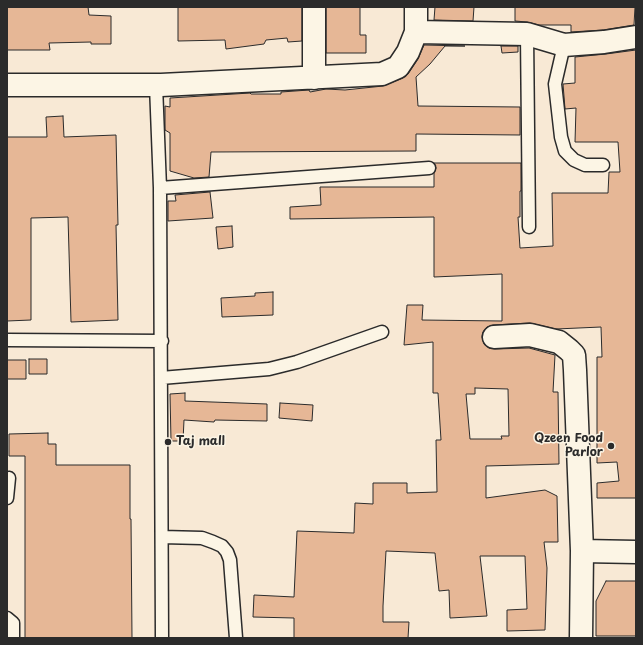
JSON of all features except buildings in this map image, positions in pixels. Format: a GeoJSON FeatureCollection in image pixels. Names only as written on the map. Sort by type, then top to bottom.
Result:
{"type":"FeatureCollection","features":[{"type":"Feature","properties":{"kind":"street"},"geometry":{"type":"LineString","coordinates":[[314,7],[314,78]]}},
{"type":"Feature","properties":{"kind":"street"},"geometry":{"type":"LineString","coordinates":[[7,85],[156,85],[382,74],[398,67],[408,52],[416,32],[416,7]]}},
{"type":"Feature","properties":{"kind":"street"},"geometry":{"type":"LineString","coordinates":[[416,32],[527,34],[564,45],[604,42],[636,37]]}},
{"type":"Feature","properties":{"kind":"street"},"geometry":{"type":"LineString","coordinates":[[494,337],[530,335],[559,342],[574,355],[582,551],[581,638]]}},
{"type":"Feature","properties":{"kind":"street"},"geometry":{"type":"LineString","coordinates":[[582,551],[636,552]]}},
{"type":"Feature","properties":{"kind":"lane"},"geometry":{"type":"LineString","coordinates":[[527,34],[529,227]]}},
{"type":"Feature","properties":{"kind":"lane"},"geometry":{"type":"LineString","coordinates":[[564,45],[555,84],[561,137],[565,152],[574,160],[585,165],[603,165]]}},
{"type":"Feature","properties":{"kind":"lane"},"geometry":{"type":"LineString","coordinates":[[156,85],[160,188],[162,341],[162,638]]}},
{"type":"Feature","properties":{"kind":"lane"},"geometry":{"type":"LineString","coordinates":[[160,188],[429,168]]}},
{"type":"Feature","properties":{"kind":"lane"},"geometry":{"type":"LineString","coordinates":[[162,378],[269,369],[297,362],[382,332]]}},
{"type":"Feature","properties":{"kind":"lane"},"geometry":{"type":"LineString","coordinates":[[7,340],[162,341]]}},
{"type":"Feature","properties":{"kind":"lane"},"geometry":{"type":"LineString","coordinates":[[7,498],[9,478]]}},
{"type":"Feature","properties":{"kind":"lane"},"geometry":{"type":"LineString","coordinates":[[162,537],[202,538],[222,546],[227,552],[230,560],[236,638]]}},
{"type":"Feature","properties":{"kind":"lane"},"geometry":{"type":"LineString","coordinates":[[7,618],[13,623],[13,638]]}},
{"type":"Feature","properties":{"kind":"place","name":"Taj mall"},"geometry":{"type":"Point","coordinates":[168,442]}},
{"type":"Feature","properties":{"kind":"place","name":"Qzeen Food Parlor"},"geometry":{"type":"Point","coordinates":[611,446]}}]}
